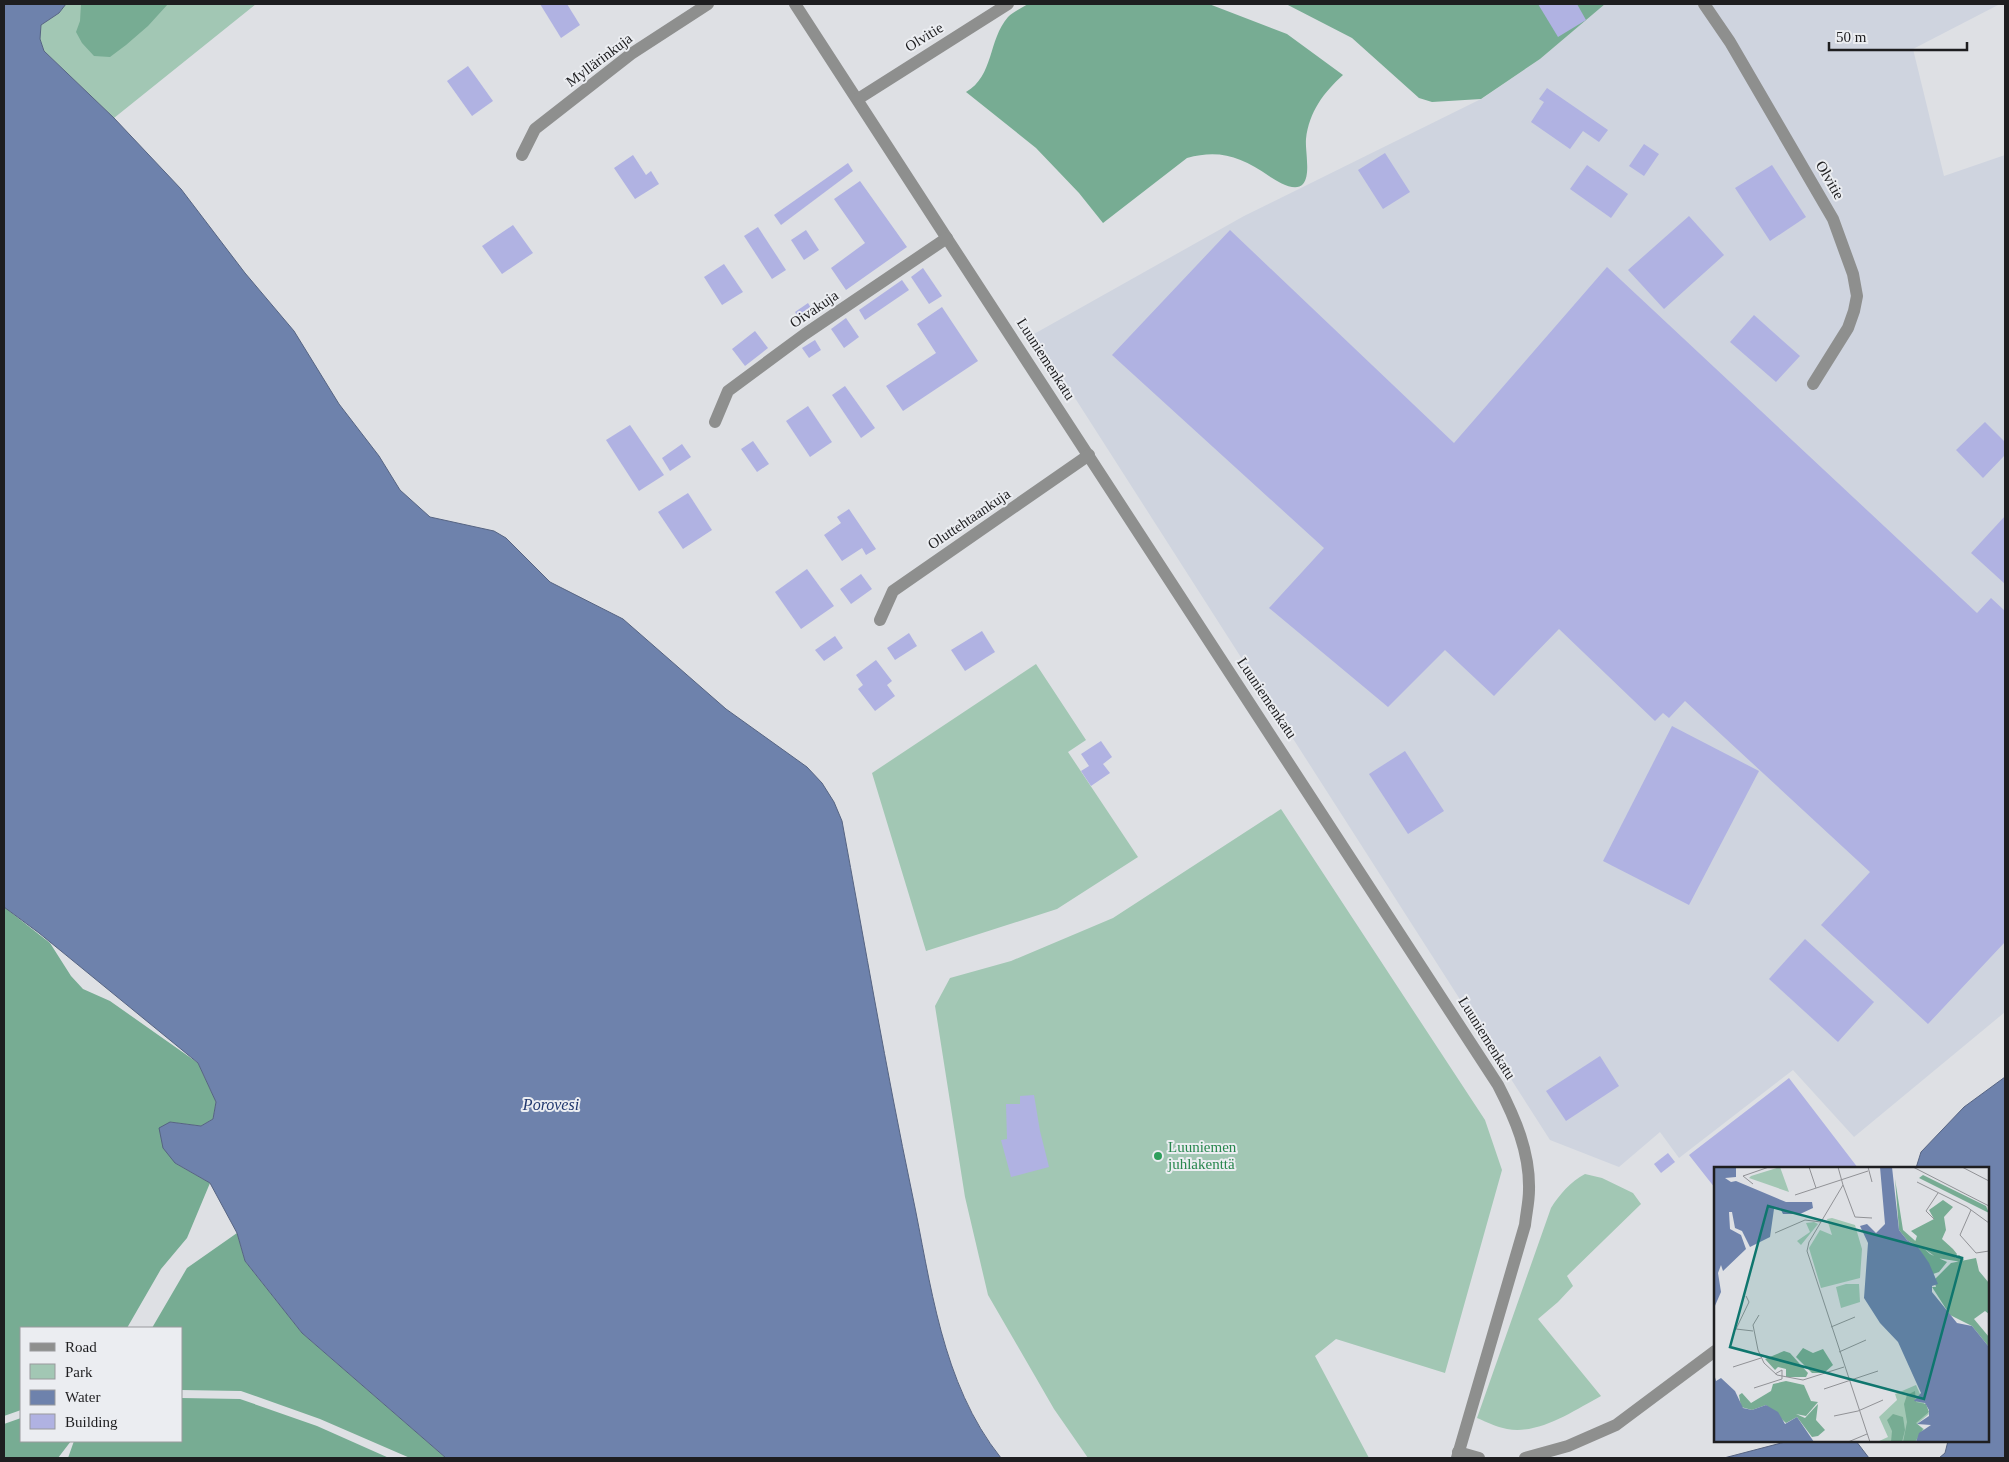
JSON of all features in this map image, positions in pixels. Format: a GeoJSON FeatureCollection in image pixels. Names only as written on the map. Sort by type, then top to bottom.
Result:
{"type":"FeatureCollection","features":[{"type":"Feature","properties":{"kind":"street","name":"Myllärinkuja"},"geometry":{"type":"LineString","coordinates":[[522,155],[535,129],[631,54],[708,4]]}},
{"type":"Feature","properties":{"kind":"street","name":"Luuniemenkatu"},"geometry":{"type":"LineString","coordinates":[[796,4],[1498,1084],[1518,1127],[1525,1148],[1528,1166],[1529,1191],[1525,1225],[1457,1455]]}},
{"type":"Feature","properties":{"kind":"street","name":"Olvitie"},"geometry":{"type":"LineString","coordinates":[[858,99],[1008,4]]}},
{"type":"Feature","properties":{"kind":"street","name":"Olvitie"},"geometry":{"type":"LineString","coordinates":[[1704,4],[1760,93],[1833,219],[1853,274],[1857,296],[1848,328],[1814,384]]}},
{"type":"Feature","properties":{"kind":"street","name":"Oivakuja"},"geometry":{"type":"LineString","coordinates":[[715,422],[728,391],[805,334],[947,238]]}},
{"type":"Feature","properties":{"kind":"street","name":"Oluttehtaankuja"},"geometry":{"type":"LineString","coordinates":[[880,620],[893,591],[1089,455]]}},
{"type":"Feature","properties":{"kind":"street"},"geometry":{"type":"LineString","coordinates":[[1525,1458],[1568,1446],[1616,1425],[1714,1352]]}},
{"type":"Feature","properties":{"kind":"street"},"geometry":{"type":"LineString","coordinates":[[1457,1455],[1479,1458]]}},
{"type":"Feature","properties":{"kind":"shaded area"},"geometry":{"type":"Polygon","coordinates":[[[1605,4],[2000,4],[1913,49],[1944,176],[2005,155],[2005,1012],[1854,1137],[1793,1070],[1679,1158],[1660,1132],[1619,1167],[1550,1140],[1034,334],[1244,216],[1483,98],[1540,59],[1605,4]]]}},
{"type":"Feature","properties":{"kind":"green space"},"geometry":{"type":"Polygon","coordinates":[[[66,4],[256,4],[114,118],[44,51],[40,39],[41,25],[59,13],[66,4]]]}},
{"type":"Feature","properties":{"kind":"green space"},"geometry":{"type":"Polygon","coordinates":[[[81,4],[168,4],[148,26],[110,57],[94,56],[82,43],[76,32],[80,21],[81,4]]]}},
{"type":"Feature","properties":{"kind":"green space"},"geometry":{"type":"Polygon","coordinates":[[[1028,4],[1209,4],[1287,34],[1343,75],[1318,103],[1310,120],[1306,139],[1307,175],[1303,184],[1291,187],[1230,156],[1199,155],[1187,158],[1103,223],[1079,193],[1036,148],[966,92],[982,77],[997,36],[1008,17],[1028,4]]]}},
{"type":"Feature","properties":{"kind":"green space"},"geometry":{"type":"Polygon","coordinates":[[[1286,4],[1605,4],[1540,59],[1481,99],[1432,102],[1419,98],[1352,38],[1286,4]]]}},
{"type":"Feature","properties":{"kind":"green space"},"geometry":{"type":"Polygon","coordinates":[[[1036,664],[1086,740],[1068,752],[1138,857],[1057,909],[926,951],[872,773],[1036,664]]]}},
{"type":"Feature","properties":{"kind":"green space"},"geometry":{"type":"Polygon","coordinates":[[[1281,809],[1485,1120],[1502,1170],[1445,1373],[1336,1339],[1315,1356],[1369,1458],[1088,1458],[1054,1409],[988,1295],[965,1197],[935,1006],[950,978],[1011,961],[1113,918],[1281,809]]]}},
{"type":"Feature","properties":{"kind":"green space"},"geometry":{"type":"Polygon","coordinates":[[[4,907],[50,943],[71,976],[83,989],[110,1001],[198,1063],[216,1102],[213,1119],[201,1126],[170,1122],[175,1163],[210,1183],[187,1238],[161,1269],[128,1327],[20,1327],[20,1410],[4,1416],[4,907]]]}},
{"type":"Feature","properties":{"kind":"green space"},"geometry":{"type":"Polygon","coordinates":[[[1585,1174],[1602,1178],[1633,1193],[1641,1204],[1567,1276],[1573,1286],[1538,1319],[1601,1396],[1567,1415],[1543,1425],[1519,1430],[1495,1426],[1477,1418],[1551,1208],[1575,1180],[1585,1174]]]}},
{"type":"Feature","properties":{"kind":"green space"},"geometry":{"type":"Polygon","coordinates":[[[237,1233],[245,1261],[302,1333],[446,1458],[410,1458],[320,1419],[241,1391],[182,1390],[182,1327],[153,1327],[187,1268],[237,1233]]]}},
{"type":"Feature","properties":{"kind":"green space"},"geometry":{"type":"Polygon","coordinates":[[[182,1398],[240,1399],[317,1426],[389,1458],[68,1458],[74,1442],[182,1442],[182,1398]]]}},
{"type":"Feature","properties":{"kind":"green space"},"geometry":{"type":"Polygon","coordinates":[[[20,1418],[20,1442],[70,1442],[58,1458],[4,1458],[4,1424],[20,1418]]]}},
{"type":"Feature","properties":{"kind":"water","name":"Porovesi"},"geometry":{"type":"Polygon","coordinates":[[[4,4],[66,4],[59,13],[41,25],[40,39],[44,51],[114,118],[181,189],[245,273],[294,331],[339,404],[379,456],[400,490],[430,517],[494,531],[506,538],[550,582],[623,619],[726,709],[807,767],[822,783],[834,802],[842,821],[893,1100],[925,1262],[941,1331],[951,1365],[964,1398],[981,1429],[1001,1458],[446,1458],[302,1333],[245,1261],[237,1233],[210,1183],[175,1163],[163,1148],[159,1128],[170,1122],[201,1126],[213,1119],[216,1102],[198,1063],[39,933],[4,907],[4,4]]]}},
{"type":"Feature","properties":{"kind":"water"},"geometry":{"type":"Polygon","coordinates":[[[2005,1077],[2005,1458],[1939,1458],[1945,1453],[1948,1442],[1989,1442],[1989,1167],[1916,1167],[1921,1152],[1964,1107],[2005,1077]]]}},
{"type":"Feature","properties":{"kind":"water"},"geometry":{"type":"Polygon","coordinates":[[[1785,1442],[1857,1442],[1869,1458],[1724,1458],[1785,1442]]]}},
{"type":"Feature","properties":{"kind":"building"},"geometry":{"type":"Polygon","coordinates":[[[540,4],[567,4],[580,25],[561,38],[540,4]]]}},
{"type":"Feature","properties":{"kind":"building"},"geometry":{"type":"Polygon","coordinates":[[[1538,4],[1577,4],[1586,20],[1558,37],[1538,4]]]}},
{"type":"Feature","properties":{"kind":"building"},"geometry":{"type":"Polygon","coordinates":[[[468,66],[493,101],[472,116],[447,81],[468,66]]]}},
{"type":"Feature","properties":{"kind":"building"},"geometry":{"type":"Polygon","coordinates":[[[1547,88],[1608,130],[1599,142],[1583,131],[1570,149],[1531,122],[1544,102],[1539,99],[1547,88]]]}},
{"type":"Feature","properties":{"kind":"building"},"geometry":{"type":"Polygon","coordinates":[[[1644,144],[1659,154],[1644,176],[1629,166],[1644,144]]]}},
{"type":"Feature","properties":{"kind":"building"},"geometry":{"type":"Polygon","coordinates":[[[1385,153],[1410,192],[1383,209],[1358,170],[1385,153]]]}},
{"type":"Feature","properties":{"kind":"building"},"geometry":{"type":"Polygon","coordinates":[[[633,155],[646,175],[651,171],[659,184],[635,199],[614,168],[633,155]]]}},
{"type":"Feature","properties":{"kind":"building"},"geometry":{"type":"Polygon","coordinates":[[[848,163],[853,171],[781,225],[774,215],[848,163]]]}},
{"type":"Feature","properties":{"kind":"building"},"geometry":{"type":"Polygon","coordinates":[[[1587,165],[1628,194],[1611,218],[1570,189],[1587,165]]]}},
{"type":"Feature","properties":{"kind":"building"},"geometry":{"type":"Polygon","coordinates":[[[1772,165],[1806,217],[1770,241],[1735,188],[1772,165]]]}},
{"type":"Feature","properties":{"kind":"building"},"geometry":{"type":"Polygon","coordinates":[[[860,181],[907,247],[846,290],[831,268],[865,243],[834,199],[860,181]]]}},
{"type":"Feature","properties":{"kind":"building"},"geometry":{"type":"Polygon","coordinates":[[[1689,216],[1724,255],[1664,309],[1628,270],[1689,216]]]}},
{"type":"Feature","properties":{"kind":"building"},"geometry":{"type":"Polygon","coordinates":[[[513,225],[533,253],[502,274],[482,246],[513,225]]]}},
{"type":"Feature","properties":{"kind":"building"},"geometry":{"type":"Polygon","coordinates":[[[758,227],[786,270],[772,279],[744,236],[758,227]]]}},
{"type":"Feature","properties":{"kind":"building"},"geometry":{"type":"Polygon","coordinates":[[[806,230],[819,250],[804,260],[791,240],[806,230]]]}},
{"type":"Feature","properties":{"kind":"building"},"geometry":{"type":"Polygon","coordinates":[[[1230,230],[1454,443],[1607,267],[1977,613],[1991,598],[2005,611],[2005,942],[1928,1024],[1821,925],[1870,872],[1685,701],[1669,718],[1663,713],[1655,721],[1559,629],[1494,696],[1445,650],[1388,707],[1269,608],[1324,548],[1112,355],[1230,230]]]}},
{"type":"Feature","properties":{"kind":"building"},"geometry":{"type":"Polygon","coordinates":[[[724,264],[743,292],[722,305],[704,277],[724,264]]]}},
{"type":"Feature","properties":{"kind":"building"},"geometry":{"type":"Polygon","coordinates":[[[923,268],[942,296],[929,304],[911,277],[923,268]]]}},
{"type":"Feature","properties":{"kind":"building"},"geometry":{"type":"Polygon","coordinates":[[[902,280],[909,290],[865,320],[859,310],[902,280]]]}},
{"type":"Feature","properties":{"kind":"building"},"geometry":{"type":"Polygon","coordinates":[[[808,303],[814,313],[802,322],[795,312],[808,303]]]}},
{"type":"Feature","properties":{"kind":"building"},"geometry":{"type":"Polygon","coordinates":[[[942,307],[978,361],[903,411],[886,386],[936,353],[917,324],[942,307]]]}},
{"type":"Feature","properties":{"kind":"building"},"geometry":{"type":"Polygon","coordinates":[[[1754,315],[1800,356],[1776,382],[1730,342],[1754,315]]]}},
{"type":"Feature","properties":{"kind":"building"},"geometry":{"type":"Polygon","coordinates":[[[846,318],[859,337],[844,348],[831,329],[846,318]]]}},
{"type":"Feature","properties":{"kind":"building"},"geometry":{"type":"Polygon","coordinates":[[[755,331],[768,348],[745,366],[732,349],[755,331]]]}},
{"type":"Feature","properties":{"kind":"building"},"geometry":{"type":"Polygon","coordinates":[[[815,340],[821,350],[809,358],[802,348],[815,340]]]}},
{"type":"Feature","properties":{"kind":"building"},"geometry":{"type":"Polygon","coordinates":[[[845,386],[875,428],[861,438],[832,395],[845,386]]]}},
{"type":"Feature","properties":{"kind":"building"},"geometry":{"type":"Polygon","coordinates":[[[808,406],[832,442],[810,457],[786,421],[808,406]]]}},
{"type":"Feature","properties":{"kind":"building"},"geometry":{"type":"Polygon","coordinates":[[[1985,422],[2005,442],[2005,455],[1983,478],[1956,450],[1985,422]]]}},
{"type":"Feature","properties":{"kind":"building"},"geometry":{"type":"Polygon","coordinates":[[[630,425],[664,475],[639,491],[606,440],[630,425]]]}},
{"type":"Feature","properties":{"kind":"building"},"geometry":{"type":"Polygon","coordinates":[[[753,441],[769,464],[757,472],[741,449],[753,441]]]}},
{"type":"Feature","properties":{"kind":"building"},"geometry":{"type":"Polygon","coordinates":[[[682,444],[691,457],[670,471],[662,458],[682,444]]]}},
{"type":"Feature","properties":{"kind":"building"},"geometry":{"type":"Polygon","coordinates":[[[688,493],[712,530],[683,549],[658,512],[688,493]]]}},
{"type":"Feature","properties":{"kind":"building"},"geometry":{"type":"Polygon","coordinates":[[[849,509],[876,549],[866,555],[862,548],[842,561],[824,535],[841,523],[837,517],[849,509]]]}},
{"type":"Feature","properties":{"kind":"building"},"geometry":{"type":"Polygon","coordinates":[[[2005,516],[2005,584],[1971,553],[2005,516]]]}},
{"type":"Feature","properties":{"kind":"building"},"geometry":{"type":"Polygon","coordinates":[[[807,569],[834,606],[801,629],[775,592],[807,569]]]}},
{"type":"Feature","properties":{"kind":"building"},"geometry":{"type":"Polygon","coordinates":[[[861,574],[872,589],[851,604],[840,589],[861,574]]]}},
{"type":"Feature","properties":{"kind":"building"},"geometry":{"type":"Polygon","coordinates":[[[982,631],[995,652],[965,671],[951,650],[982,631]]]}},
{"type":"Feature","properties":{"kind":"building"},"geometry":{"type":"Polygon","coordinates":[[[909,633],[917,646],[895,660],[887,648],[909,633]]]}},
{"type":"Feature","properties":{"kind":"building"},"geometry":{"type":"Polygon","coordinates":[[[835,636],[843,648],[824,661],[815,650],[835,636]]]}},
{"type":"Feature","properties":{"kind":"building"},"geometry":{"type":"Polygon","coordinates":[[[876,660],[892,681],[887,685],[895,696],[875,711],[858,689],[863,685],[856,675],[876,660]]]}},
{"type":"Feature","properties":{"kind":"building"},"geometry":{"type":"Polygon","coordinates":[[[1672,726],[1759,771],[1689,905],[1603,861],[1672,726]]]}},
{"type":"Feature","properties":{"kind":"building"},"geometry":{"type":"Polygon","coordinates":[[[1101,741],[1112,757],[1103,764],[1110,773],[1091,786],[1081,771],[1089,766],[1081,754],[1101,741]]]}},
{"type":"Feature","properties":{"kind":"building"},"geometry":{"type":"Polygon","coordinates":[[[1405,751],[1444,811],[1408,834],[1369,774],[1405,751]]]}},
{"type":"Feature","properties":{"kind":"building"},"geometry":{"type":"Polygon","coordinates":[[[1805,939],[1874,1002],[1838,1042],[1769,979],[1805,939]]]}},
{"type":"Feature","properties":{"kind":"building"},"geometry":{"type":"Polygon","coordinates":[[[1600,1056],[1619,1086],[1566,1121],[1546,1091],[1600,1056]]]}},
{"type":"Feature","properties":{"kind":"building"},"geometry":{"type":"Polygon","coordinates":[[[1789,1078],[1857,1167],[1714,1167],[1714,1187],[1689,1155],[1789,1078]]]}},
{"type":"Feature","properties":{"kind":"building"},"geometry":{"type":"Polygon","coordinates":[[[1034,1095],[1049,1167],[1011,1177],[1001,1140],[1007,1139],[1006,1104],[1020,1104],[1020,1096],[1034,1095]]]}},
{"type":"Feature","properties":{"kind":"building"},"geometry":{"type":"Polygon","coordinates":[[[1668,1153],[1675,1162],[1661,1173],[1654,1164],[1668,1153]]]}},
{"type":"Feature","properties":{"kind":"place","name":"Luuniemen juhlakenttä"},"geometry":{"type":"Point","coordinates":[1158,1156]}}]}
